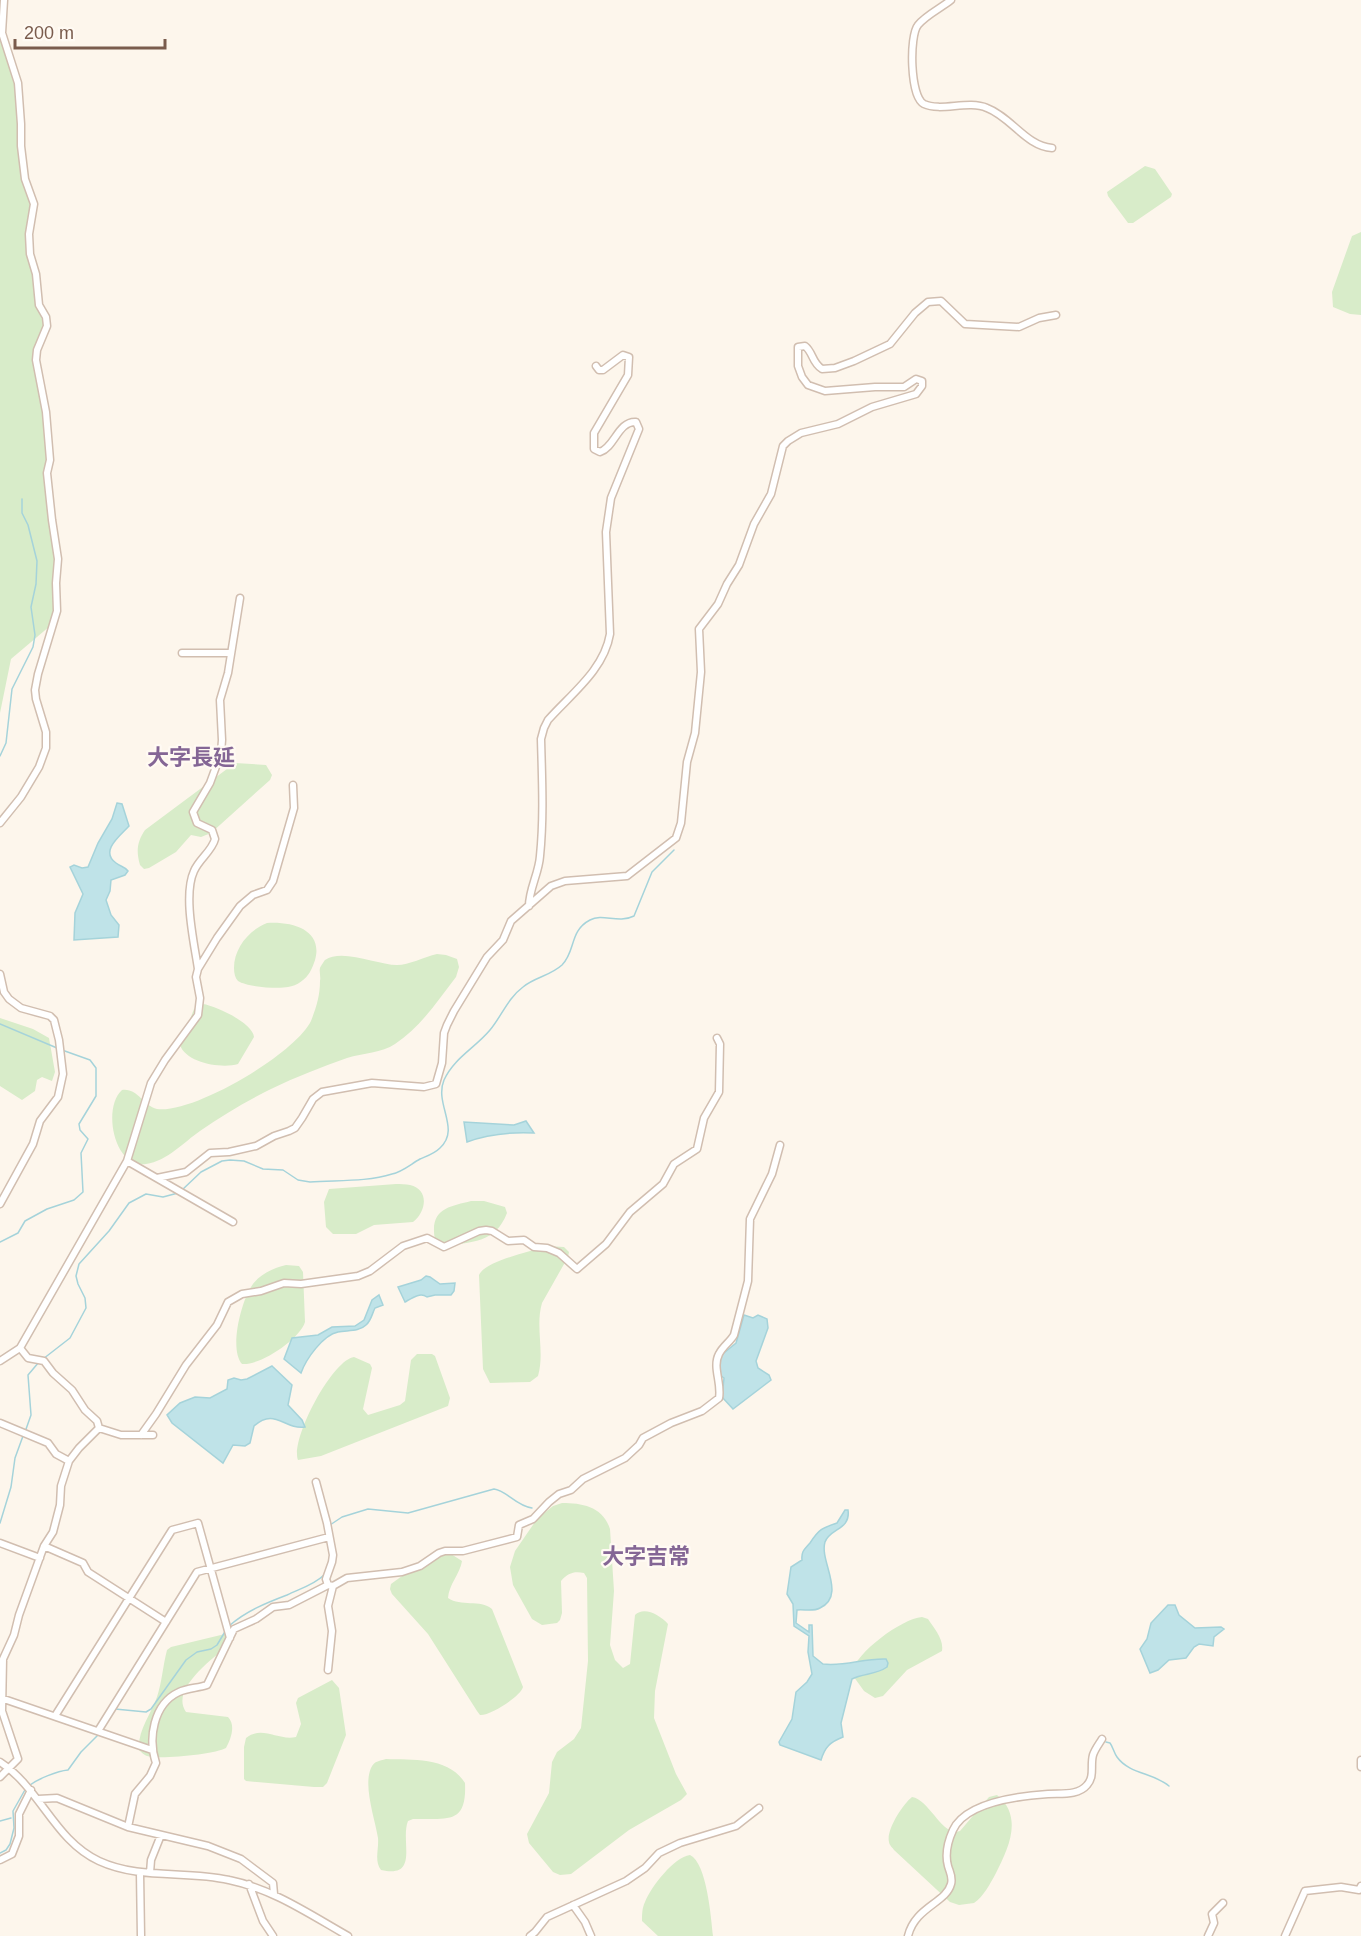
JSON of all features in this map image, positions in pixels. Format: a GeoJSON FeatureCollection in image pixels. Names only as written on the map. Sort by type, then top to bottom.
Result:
{"type":"FeatureCollection","features":[{"type":"Feature","properties":{"kind":"street"},"geometry":{"type":"LineString","coordinates":[[0,823],[21,797],[39,767],[46,748],[46,732],[35,690],[57,611],[58,559],[47,473],[50,460],[46,412],[36,360],[37,350],[47,326],[46,318],[39,305],[36,274],[30,254],[29,234],[34,204],[25,179],[22,157],[18,83],[2,33],[4,0]]}},
{"type":"Feature","properties":{"kind":"street"},"geometry":{"type":"LineString","coordinates":[[951,0],[919,24],[914,31],[914,80],[919,100],[922,103],[937,106],[983,106],[1004,117],[1036,144],[1052,148]]}},
{"type":"Feature","properties":{"kind":"street"},"geometry":{"type":"LineString","coordinates":[[157,1178],[186,1172],[210,1153],[229,1152],[256,1146],[295,1128],[313,1099],[322,1092],[372,1083],[424,1087],[436,1084],[442,1064],[444,1033],[454,1011],[487,957],[503,940],[511,921],[551,886],[557,883],[627,876],[676,838],[681,823],[687,762],[695,733],[701,672],[699,629],[718,604],[739,565],[754,524],[771,494],[783,446],[801,433],[838,424],[872,407],[915,394],[922,386],[922,381],[916,379],[904,387],[875,387],[834,392],[814,388],[804,381],[799,372],[798,347],[808,348],[822,369],[835,368],[890,344],[922,306],[935,301],[941,301],[965,324],[1019,327],[1039,318],[1056,315]]}},
{"type":"Feature","properties":{"kind":"street"},"geometry":{"type":"LineString","coordinates":[[529,906],[532,887],[539,869],[543,833],[541,739],[548,720],[600,663],[608,647],[610,625],[607,516],[620,473],[639,429],[636,422],[629,422],[607,449],[600,452],[594,449],[592,439],[594,433],[628,375],[629,357],[626,354],[623,355],[603,370],[599,370],[596,366]]}},
{"type":"Feature","properties":{"kind":"street"},"geometry":{"type":"LineString","coordinates":[[198,969],[190,888],[195,870],[215,839],[212,830],[197,823],[194,812],[210,783],[220,753],[222,740],[220,700],[226,683],[240,598]]}},
{"type":"Feature","properties":{"kind":"street"},"geometry":{"type":"LineString","coordinates":[[182,653],[230,653]]}},
{"type":"Feature","properties":{"kind":"street"},"geometry":{"type":"LineString","coordinates":[[0,1361],[20,1348],[127,1161],[151,1083],[198,1015],[200,998],[196,977],[198,969],[216,938],[240,906],[253,895],[269,888],[294,808],[293,785]]}},
{"type":"Feature","properties":{"kind":"street"},"geometry":{"type":"LineString","coordinates":[[0,974],[4,992],[9,999],[21,1008],[50,1016],[54,1020],[63,1074],[58,1097],[40,1121],[33,1144],[0,1204]]}},
{"type":"Feature","properties":{"kind":"street"},"geometry":{"type":"LineString","coordinates":[[141,1435],[186,1365],[217,1325],[228,1302],[242,1294],[261,1292],[284,1283],[301,1284],[358,1276],[370,1271],[403,1246],[414,1241],[427,1238],[444,1247],[486,1230],[508,1241],[524,1240],[534,1247],[547,1248],[559,1253],[577,1269],[606,1244],[630,1212],[663,1184],[674,1164],[697,1149],[704,1119],[719,1092],[720,1044],[717,1038]]}},
{"type":"Feature","properties":{"kind":"street"},"geometry":{"type":"LineString","coordinates":[[128,1827],[135,1794],[150,1776],[156,1763],[152,1750],[153,1728],[158,1713],[168,1699],[181,1691],[207,1685],[238,1626],[256,1619],[273,1607],[289,1605],[347,1578],[402,1572],[420,1566],[445,1551],[463,1551],[517,1537],[519,1525],[533,1519],[559,1494],[571,1490],[583,1479],[625,1458],[643,1438],[702,1411],[719,1398],[721,1384],[717,1361],[719,1354],[734,1335],[746,1292],[750,1219],[772,1174],[780,1145]]}},
{"type":"Feature","properties":{"kind":"street"},"geometry":{"type":"LineString","coordinates":[[127,1161],[233,1221]]}},
{"type":"Feature","properties":{"kind":"street"},"geometry":{"type":"LineString","coordinates":[[20,1348],[28,1358],[44,1361],[53,1373],[72,1390],[85,1410],[97,1421],[99,1428]]}},
{"type":"Feature","properties":{"kind":"street"},"geometry":{"type":"LineString","coordinates":[[0,1423],[48,1443],[56,1454],[69,1461]]}},
{"type":"Feature","properties":{"kind":"street"},"geometry":{"type":"LineString","coordinates":[[99,1428],[121,1435],[153,1435]]}},
{"type":"Feature","properties":{"kind":"street"},"geometry":{"type":"LineString","coordinates":[[0,1777],[18,1759],[5,1725],[1,1698],[3,1659],[14,1635],[39,1558],[53,1533],[60,1505],[61,1486],[69,1461],[99,1428]]}},
{"type":"Feature","properties":{"kind":"street"},"geometry":{"type":"LineString","coordinates":[[316,1482],[333,1555],[326,1579],[331,1585],[328,1606],[332,1631],[328,1670]]}},
{"type":"Feature","properties":{"kind":"street"},"geometry":{"type":"LineString","coordinates":[[55,1716],[172,1530],[198,1523],[230,1638]]}},
{"type":"Feature","properties":{"kind":"street"},"geometry":{"type":"LineString","coordinates":[[98,1731],[197,1572],[329,1537]]}},
{"type":"Feature","properties":{"kind":"street"},"geometry":{"type":"LineString","coordinates":[[0,1544],[39,1558]]}},
{"type":"Feature","properties":{"kind":"street"},"geometry":{"type":"LineString","coordinates":[[44,1546],[83,1563],[88,1572],[166,1622]]}},
{"type":"Feature","properties":{"kind":"street"},"geometry":{"type":"LineString","coordinates":[[1,1698],[152,1750]]}},
{"type":"Feature","properties":{"kind":"street"},"geometry":{"type":"LineString","coordinates":[[908,1936],[922,1911],[946,1893],[951,1884],[948,1848],[953,1831],[960,1819],[970,1811],[1007,1800],[1083,1790],[1093,1773],[1094,1754],[1102,1739]]}},
{"type":"Feature","properties":{"kind":"street"},"geometry":{"type":"LineString","coordinates":[[1361,1760],[1361,1767]]}},
{"type":"Feature","properties":{"kind":"street"},"geometry":{"type":"LineString","coordinates":[[0,1762],[29,1788],[58,1830],[80,1850],[119,1869],[140,1873],[209,1876],[249,1884],[274,1894],[348,1936]]}},
{"type":"Feature","properties":{"kind":"street"},"geometry":{"type":"LineString","coordinates":[[0,1860],[12,1854],[19,1836],[19,1814],[29,1788]]}},
{"type":"Feature","properties":{"kind":"street"},"geometry":{"type":"LineString","coordinates":[[38,1799],[57,1798],[128,1827],[208,1846],[241,1859],[273,1883],[274,1894]]}},
{"type":"Feature","properties":{"kind":"street"},"geometry":{"type":"LineString","coordinates":[[530,1936],[547,1917],[626,1881],[645,1868],[659,1853],[680,1843],[736,1826],[759,1808]]}},
{"type":"Feature","properties":{"kind":"street"},"geometry":{"type":"LineString","coordinates":[[150,1873],[150,1860],[161,1835]]}},
{"type":"Feature","properties":{"kind":"street"},"geometry":{"type":"LineString","coordinates":[[140,1873],[141,1936]]}},
{"type":"Feature","properties":{"kind":"street"},"geometry":{"type":"LineString","coordinates":[[249,1884],[263,1921],[273,1936]]}},
{"type":"Feature","properties":{"kind":"street"},"geometry":{"type":"LineString","coordinates":[[1285,1936],[1305,1891],[1341,1887],[1359,1890],[1361,1886]]}},
{"type":"Feature","properties":{"kind":"street"},"geometry":{"type":"LineString","coordinates":[[1208,1936],[1215,1921],[1212,1914],[1223,1903]]}},
{"type":"Feature","properties":{"kind":"street"},"geometry":{"type":"LineString","coordinates":[[573,1905],[585,1922],[591,1936]]}},
{"type":"Feature","properties":{"kind":"green space"},"geometry":{"type":"Polygon","coordinates":[[[0,31],[17,84],[19,121],[32,202],[28,230],[34,275],[45,326],[36,348],[56,560],[55,611],[50,626],[11,659],[0,713],[0,31]]]}},
{"type":"Feature","properties":{"kind":"green space"},"geometry":{"type":"Polygon","coordinates":[[[1145,166],[1155,169],[1172,194],[1171,197],[1133,223],[1128,223],[1107,192],[1145,166]]]}},
{"type":"Feature","properties":{"kind":"green space"},"geometry":{"type":"Polygon","coordinates":[[[1361,232],[1361,315],[1350,314],[1333,307],[1332,292],[1352,236],[1361,232]]]}},
{"type":"Feature","properties":{"kind":"green space"},"geometry":{"type":"Polygon","coordinates":[[[235,763],[266,765],[272,775],[270,780],[211,833],[201,837],[191,835],[176,852],[144,869],[140,865],[138,851],[140,839],[145,830],[235,763]]]}},
{"type":"Feature","properties":{"kind":"green space"},"geometry":{"type":"Polygon","coordinates":[[[267,923],[300,928],[314,940],[315,959],[310,972],[304,980],[295,985],[277,988],[255,986],[242,983],[235,977],[235,961],[240,947],[254,930],[267,923]]]}},
{"type":"Feature","properties":{"kind":"green space"},"geometry":{"type":"Polygon","coordinates":[[[437,954],[457,959],[459,967],[456,977],[421,1021],[395,1044],[337,1061],[271,1089],[226,1114],[168,1155],[154,1162],[135,1163],[119,1148],[112,1123],[116,1099],[122,1090],[136,1094],[157,1109],[173,1108],[217,1092],[265,1065],[301,1034],[311,1021],[318,997],[320,968],[325,960],[332,957],[350,956],[397,965],[437,954]]]}},
{"type":"Feature","properties":{"kind":"green space"},"geometry":{"type":"Polygon","coordinates":[[[203,1004],[233,1016],[252,1032],[254,1037],[238,1064],[223,1066],[205,1063],[189,1056],[180,1045],[194,1009],[203,1004]]]}},
{"type":"Feature","properties":{"kind":"green space"},"geometry":{"type":"Polygon","coordinates":[[[0,1018],[33,1029],[49,1038],[55,1072],[52,1081],[42,1077],[37,1080],[35,1091],[22,1100],[0,1086],[0,1018]]]}},
{"type":"Feature","properties":{"kind":"green space"},"geometry":{"type":"Polygon","coordinates":[[[408,1185],[421,1191],[423,1207],[413,1222],[374,1225],[356,1234],[333,1234],[326,1227],[324,1202],[329,1189],[408,1185]]]}},
{"type":"Feature","properties":{"kind":"green space"},"geometry":{"type":"Polygon","coordinates":[[[471,1201],[484,1201],[505,1207],[507,1213],[502,1223],[489,1236],[473,1242],[442,1247],[434,1236],[437,1217],[445,1209],[471,1201]]]}},
{"type":"Feature","properties":{"kind":"green space"},"geometry":{"type":"Polygon","coordinates":[[[546,1246],[564,1247],[569,1252],[542,1303],[539,1321],[541,1358],[538,1376],[530,1382],[490,1383],[483,1369],[479,1275],[490,1265],[499,1261],[546,1246]]]}},
{"type":"Feature","properties":{"kind":"green space"},"geometry":{"type":"Polygon","coordinates":[[[286,1265],[299,1266],[303,1272],[305,1322],[302,1329],[288,1343],[269,1356],[259,1361],[242,1364],[238,1357],[236,1337],[240,1314],[247,1294],[262,1276],[286,1265]]]}},
{"type":"Feature","properties":{"kind":"green space"},"geometry":{"type":"Polygon","coordinates":[[[417,1354],[435,1356],[450,1398],[448,1406],[321,1456],[298,1460],[297,1450],[306,1419],[325,1386],[345,1361],[354,1357],[370,1364],[372,1368],[363,1409],[368,1415],[400,1405],[405,1401],[411,1360],[417,1354]]]}},
{"type":"Feature","properties":{"kind":"green space"},"geometry":{"type":"Polygon","coordinates":[[[562,1503],[585,1505],[597,1511],[610,1529],[614,1591],[610,1645],[615,1660],[623,1668],[630,1664],[635,1615],[639,1612],[652,1613],[668,1624],[655,1691],[654,1718],[676,1774],[687,1794],[681,1800],[629,1830],[571,1874],[560,1875],[553,1872],[529,1843],[527,1834],[549,1793],[552,1762],[557,1752],[574,1739],[581,1728],[588,1661],[587,1578],[584,1573],[577,1572],[569,1574],[561,1581],[562,1613],[560,1620],[557,1623],[542,1625],[532,1619],[513,1585],[510,1567],[515,1551],[537,1519],[553,1506],[562,1503]]]}},
{"type":"Feature","properties":{"kind":"green space"},"geometry":{"type":"Polygon","coordinates":[[[451,1554],[462,1561],[448,1598],[453,1601],[482,1604],[492,1609],[523,1687],[511,1700],[485,1714],[480,1715],[428,1634],[390,1589],[391,1584],[424,1560],[451,1554]]]}},
{"type":"Feature","properties":{"kind":"green space"},"geometry":{"type":"Polygon","coordinates":[[[922,1617],[928,1619],[938,1634],[942,1642],[942,1651],[907,1670],[883,1696],[875,1698],[864,1691],[851,1673],[862,1656],[892,1630],[922,1617]]]}},
{"type":"Feature","properties":{"kind":"green space"},"geometry":{"type":"Polygon","coordinates":[[[233,1634],[233,1641],[197,1673],[184,1693],[182,1703],[186,1712],[228,1717],[232,1728],[226,1748],[175,1757],[147,1756],[139,1750],[140,1737],[157,1697],[167,1650],[171,1647],[233,1634]]]}},
{"type":"Feature","properties":{"kind":"green space"},"geometry":{"type":"Polygon","coordinates":[[[332,1680],[339,1688],[346,1735],[327,1783],[323,1787],[314,1787],[246,1781],[244,1779],[244,1747],[246,1738],[258,1733],[296,1737],[301,1724],[296,1703],[298,1698],[332,1680]]]}},
{"type":"Feature","properties":{"kind":"green space"},"geometry":{"type":"Polygon","coordinates":[[[386,1759],[419,1760],[440,1764],[450,1768],[465,1783],[462,1807],[452,1817],[408,1821],[405,1864],[401,1869],[393,1871],[381,1870],[378,1863],[378,1838],[368,1784],[372,1766],[386,1759]]]}},
{"type":"Feature","properties":{"kind":"green space"},"geometry":{"type":"Polygon","coordinates":[[[997,1795],[1010,1813],[1012,1823],[1009,1844],[989,1885],[974,1903],[959,1905],[950,1902],[890,1844],[889,1837],[893,1824],[912,1797],[925,1804],[947,1829],[960,1831],[989,1797],[997,1795]]]}},
{"type":"Feature","properties":{"kind":"green space"},"geometry":{"type":"Polygon","coordinates":[[[690,1855],[696,1860],[704,1879],[713,1936],[658,1936],[642,1921],[644,1904],[652,1889],[670,1867],[690,1855]]]}},
{"type":"Feature","properties":{"kind":"water"},"geometry":{"type":"Polygon","coordinates":[[[117,803],[122,804],[129,826],[113,843],[110,853],[116,863],[128,871],[125,875],[111,880],[106,900],[111,915],[119,925],[118,937],[74,940],[75,913],[83,894],[70,867],[74,865],[82,868],[88,867],[112,819],[117,803]]]}},
{"type":"Feature","properties":{"kind":"water"},"geometry":{"type":"Polygon","coordinates":[[[526,1121],[534,1133],[500,1134],[467,1142],[464,1122],[514,1125],[526,1121]]]}},
{"type":"Feature","properties":{"kind":"water"},"geometry":{"type":"Polygon","coordinates":[[[426,1276],[440,1284],[455,1283],[454,1291],[451,1295],[427,1297],[419,1295],[405,1302],[398,1287],[421,1280],[426,1276]]]}},
{"type":"Feature","properties":{"kind":"water"},"geometry":{"type":"Polygon","coordinates":[[[379,1295],[383,1305],[375,1308],[368,1323],[360,1329],[332,1334],[311,1355],[301,1373],[284,1359],[292,1338],[318,1335],[332,1327],[355,1326],[364,1320],[372,1300],[379,1295]]]}},
{"type":"Feature","properties":{"kind":"water"},"geometry":{"type":"Polygon","coordinates":[[[744,1315],[753,1318],[758,1315],[767,1319],[768,1328],[756,1361],[758,1368],[769,1375],[771,1380],[733,1409],[722,1397],[724,1378],[720,1375],[719,1357],[736,1343],[744,1315]]]}},
{"type":"Feature","properties":{"kind":"water"},"geometry":{"type":"Polygon","coordinates":[[[272,1366],[292,1385],[288,1405],[302,1420],[305,1427],[274,1419],[261,1421],[254,1426],[250,1443],[245,1446],[233,1445],[223,1463],[172,1423],[167,1415],[180,1403],[195,1397],[210,1398],[227,1389],[228,1380],[247,1379],[272,1366]]]}},
{"type":"Feature","properties":{"kind":"water"},"geometry":{"type":"Polygon","coordinates":[[[845,1510],[848,1510],[846,1521],[825,1542],[825,1558],[832,1586],[828,1602],[817,1609],[797,1610],[796,1623],[809,1632],[809,1625],[812,1625],[813,1656],[823,1664],[878,1659],[886,1659],[888,1663],[883,1670],[852,1679],[841,1723],[843,1737],[829,1746],[821,1760],[780,1745],[779,1742],[792,1719],[796,1692],[812,1674],[808,1652],[809,1636],[794,1626],[793,1604],[787,1594],[791,1567],[802,1560],[804,1550],[819,1532],[837,1523],[845,1510]]]}},
{"type":"Feature","properties":{"kind":"water"},"geometry":{"type":"Polygon","coordinates":[[[1168,1605],[1175,1605],[1179,1615],[1195,1628],[1221,1627],[1224,1629],[1214,1637],[1213,1646],[1199,1644],[1186,1658],[1169,1660],[1158,1670],[1150,1673],[1140,1649],[1147,1639],[1151,1623],[1168,1605]]]}},
{"type":"Feature","properties":{"kind":"waterway"},"geometry":{"type":"LineString","coordinates":[[0,756],[6,743],[12,689],[33,647],[35,635],[31,607],[36,584],[37,561],[28,525],[22,513],[22,499]]}},
{"type":"Feature","properties":{"kind":"waterway"},"geometry":{"type":"LineString","coordinates":[[182,1190],[201,1172],[222,1161],[244,1161],[263,1169],[283,1170],[298,1180],[310,1182],[382,1177],[403,1170],[435,1152],[446,1141],[448,1133],[442,1089],[444,1080],[453,1065],[490,1030],[518,991],[562,965],[583,925],[595,918],[622,919],[634,916],[652,872],[674,850]]}},
{"type":"Feature","properties":{"kind":"waterway"},"geometry":{"type":"LineString","coordinates":[[0,1024],[57,1048]]}},
{"type":"Feature","properties":{"kind":"waterway"},"geometry":{"type":"LineString","coordinates":[[0,1242],[18,1233],[25,1221],[47,1209],[74,1200],[83,1192],[81,1153],[88,1139],[80,1130],[79,1124],[96,1096],[96,1068],[90,1060],[62,1050]]}},
{"type":"Feature","properties":{"kind":"waterway"},"geometry":{"type":"LineString","coordinates":[[43,1359],[70,1338],[86,1308],[85,1298],[76,1276],[79,1264],[109,1231],[129,1203],[146,1194],[163,1197],[178,1193]]}},
{"type":"Feature","properties":{"kind":"waterway"},"geometry":{"type":"LineString","coordinates":[[25,1432],[31,1415],[28,1375],[39,1362]]}},
{"type":"Feature","properties":{"kind":"waterway"},"geometry":{"type":"LineString","coordinates":[[0,1523],[11,1487],[15,1458],[23,1436]]}},
{"type":"Feature","properties":{"kind":"waterway"},"geometry":{"type":"LineString","coordinates":[[330,1525],[342,1517],[368,1509],[408,1513],[494,1489],[532,1508]]}},
{"type":"Feature","properties":{"kind":"waterway"},"geometry":{"type":"LineString","coordinates":[[229,1626],[249,1612],[311,1584],[324,1575]]}},
{"type":"Feature","properties":{"kind":"waterway"},"geometry":{"type":"LineString","coordinates":[[115,1709],[146,1712],[151,1709],[186,1660],[197,1652],[217,1645],[226,1630]]}},
{"type":"Feature","properties":{"kind":"waterway"},"geometry":{"type":"LineString","coordinates":[[30,1785],[68,1770],[81,1752],[98,1735]]}},
{"type":"Feature","properties":{"kind":"waterway"},"geometry":{"type":"LineString","coordinates":[[1106,1742],[1110,1743],[1122,1763],[1169,1786]]}},
{"type":"Feature","properties":{"kind":"waterway"},"geometry":{"type":"LineString","coordinates":[[0,1853],[10,1844],[14,1828],[13,1811],[26,1788]]}},
{"type":"Feature","properties":{"kind":"waterway"},"geometry":{"type":"LineString","coordinates":[[0,1821],[11,1818]]}},
{"type":"Feature","properties":{"kind":"district","name":"大字長延"},"geometry":{"type":"Point","coordinates":[191,757]}},
{"type":"Feature","properties":{"kind":"district","name":"大字吉常"},"geometry":{"type":"Point","coordinates":[646,1556]}}]}
